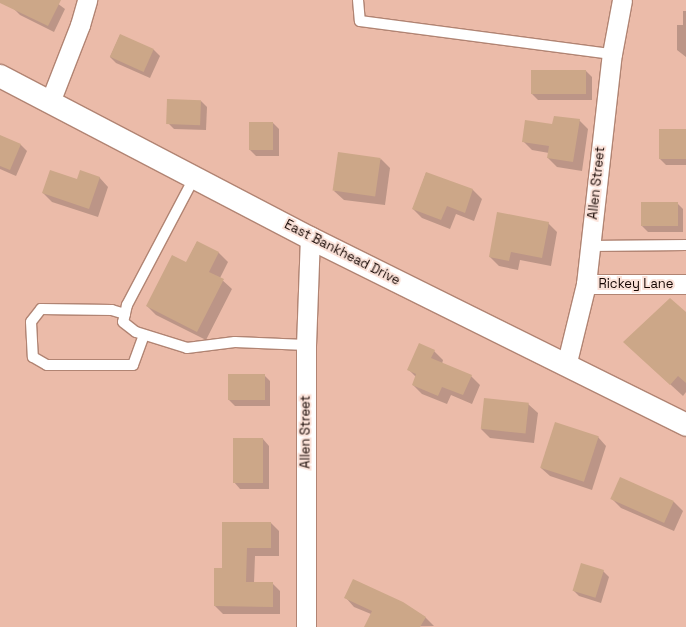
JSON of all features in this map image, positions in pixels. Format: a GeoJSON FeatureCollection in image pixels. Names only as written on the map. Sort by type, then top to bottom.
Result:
{"type":"FeatureCollection","features":[{"type":"Feature","properties":{"kind":"street"},"geometry":{"type":"LineString","coordinates":[[50,102],[80,25],[87,0]]}},
{"type":"Feature","properties":{"kind":"street","name":"Allen Street"},"geometry":{"type":"LineString","coordinates":[[566,366],[586,284],[612,54],[622,0]]}},
{"type":"Feature","properties":{"kind":"street","name":"East Bankhead Drive"},"geometry":{"type":"LineString","coordinates":[[0,76],[310,238],[686,425]]}},
{"type":"Feature","properties":{"kind":"street","name":"Allen Street"},"geometry":{"type":"LineString","coordinates":[[306,627],[306,345],[310,238]]}},
{"type":"Feature","properties":{"kind":"street","name":"Rickey Lane"},"geometry":{"type":"LineString","coordinates":[[586,284],[686,284]]}},
{"type":"Feature","properties":{"kind":"lane"},"geometry":{"type":"LineString","coordinates":[[358,0],[360,21],[612,54]]}},
{"type":"Feature","properties":{"kind":"lane"},"geometry":{"type":"LineString","coordinates":[[194,178],[127,305],[123,322],[136,332],[187,348],[235,342],[306,345]]}},
{"type":"Feature","properties":{"kind":"lane"},"geometry":{"type":"LineString","coordinates":[[590,246],[686,245]]}},
{"type":"Feature","properties":{"kind":"lane"},"geometry":{"type":"LineString","coordinates":[[125,314],[112,310],[41,309],[31,322],[33,356],[47,364],[133,364],[144,335]]}},
{"type":"Feature","properties":{"kind":"building"},"geometry":{"type":"Polygon","coordinates":[[[0,0],[61,0],[48,26],[0,3],[0,0]]]}},
{"type":"Feature","properties":{"kind":"building"},"geometry":{"type":"Polygon","coordinates":[[[120,34],[154,49],[144,72],[110,57],[120,34]]]}},
{"type":"Feature","properties":{"kind":"building"},"geometry":{"type":"Polygon","coordinates":[[[531,70],[586,70],[586,94],[531,94],[531,70]]]}},
{"type":"Feature","properties":{"kind":"building"},"geometry":{"type":"Polygon","coordinates":[[[167,99],[201,100],[200,125],[166,124],[167,99]]]}},
{"type":"Feature","properties":{"kind":"building"},"geometry":{"type":"Polygon","coordinates":[[[554,116],[580,119],[573,162],[547,158],[549,146],[522,142],[525,120],[552,124],[554,116]]]}},
{"type":"Feature","properties":{"kind":"building"},"geometry":{"type":"Polygon","coordinates":[[[249,122],[273,122],[273,150],[249,150],[249,122]]]}},
{"type":"Feature","properties":{"kind":"building"},"geometry":{"type":"Polygon","coordinates":[[[659,129],[686,129],[686,159],[659,159],[659,129]]]}},
{"type":"Feature","properties":{"kind":"building"},"geometry":{"type":"Polygon","coordinates":[[[0,135],[21,144],[10,170],[0,166],[0,135]]]}},
{"type":"Feature","properties":{"kind":"building"},"geometry":{"type":"Polygon","coordinates":[[[338,152],[381,158],[375,197],[333,191],[338,152]]]}},
{"type":"Feature","properties":{"kind":"building"},"geometry":{"type":"Polygon","coordinates":[[[50,170],[77,179],[80,170],[100,177],[89,209],[42,193],[50,170]]]}},
{"type":"Feature","properties":{"kind":"building"},"geometry":{"type":"Polygon","coordinates":[[[426,172],[473,189],[465,213],[447,206],[441,220],[412,209],[426,172]]]}},
{"type":"Feature","properties":{"kind":"building"},"geometry":{"type":"Polygon","coordinates":[[[641,202],[678,202],[678,226],[641,226],[641,202]]]}},
{"type":"Feature","properties":{"kind":"building"},"geometry":{"type":"Polygon","coordinates":[[[497,212],[549,222],[542,258],[511,252],[509,261],[489,257],[497,212]]]}},
{"type":"Feature","properties":{"kind":"building"},"geometry":{"type":"Polygon","coordinates":[[[197,241],[219,252],[209,272],[224,279],[197,332],[146,306],[172,255],[186,262],[197,241]]]}},
{"type":"Feature","properties":{"kind":"building"},"geometry":{"type":"Polygon","coordinates":[[[670,298],[686,312],[686,383],[678,376],[670,385],[623,342],[670,298]]]}},
{"type":"Feature","properties":{"kind":"building"},"geometry":{"type":"Polygon","coordinates":[[[419,343],[435,350],[431,358],[472,375],[463,395],[442,387],[438,396],[412,385],[416,374],[407,370],[419,343]]]}},
{"type":"Feature","properties":{"kind":"building"},"geometry":{"type":"Polygon","coordinates":[[[228,374],[265,374],[265,400],[228,400],[228,374]]]}},
{"type":"Feature","properties":{"kind":"building"},"geometry":{"type":"Polygon","coordinates":[[[484,398],[529,403],[526,434],[481,429],[484,398]]]}},
{"type":"Feature","properties":{"kind":"building"},"geometry":{"type":"Polygon","coordinates":[[[555,422],[599,436],[584,482],[540,468],[555,422]]]}},
{"type":"Feature","properties":{"kind":"building"},"geometry":{"type":"Polygon","coordinates":[[[233,438],[263,438],[263,483],[233,483],[233,438]]]}},
{"type":"Feature","properties":{"kind":"building"},"geometry":{"type":"Polygon","coordinates":[[[620,477],[674,501],[664,523],[610,499],[620,477]]]}},
{"type":"Feature","properties":{"kind":"building"},"geometry":{"type":"Polygon","coordinates":[[[222,522],[271,522],[271,548],[247,548],[246,582],[273,582],[273,607],[214,606],[214,568],[222,568],[222,522]]]}},
{"type":"Feature","properties":{"kind":"building"},"geometry":{"type":"Polygon","coordinates":[[[581,563],[604,570],[595,598],[573,591],[581,563]]]}},
{"type":"Feature","properties":{"kind":"building"},"geometry":{"type":"Polygon","coordinates":[[[353,579],[403,602],[426,617],[420,627],[364,627],[372,611],[344,598],[353,579]]]}}]}
